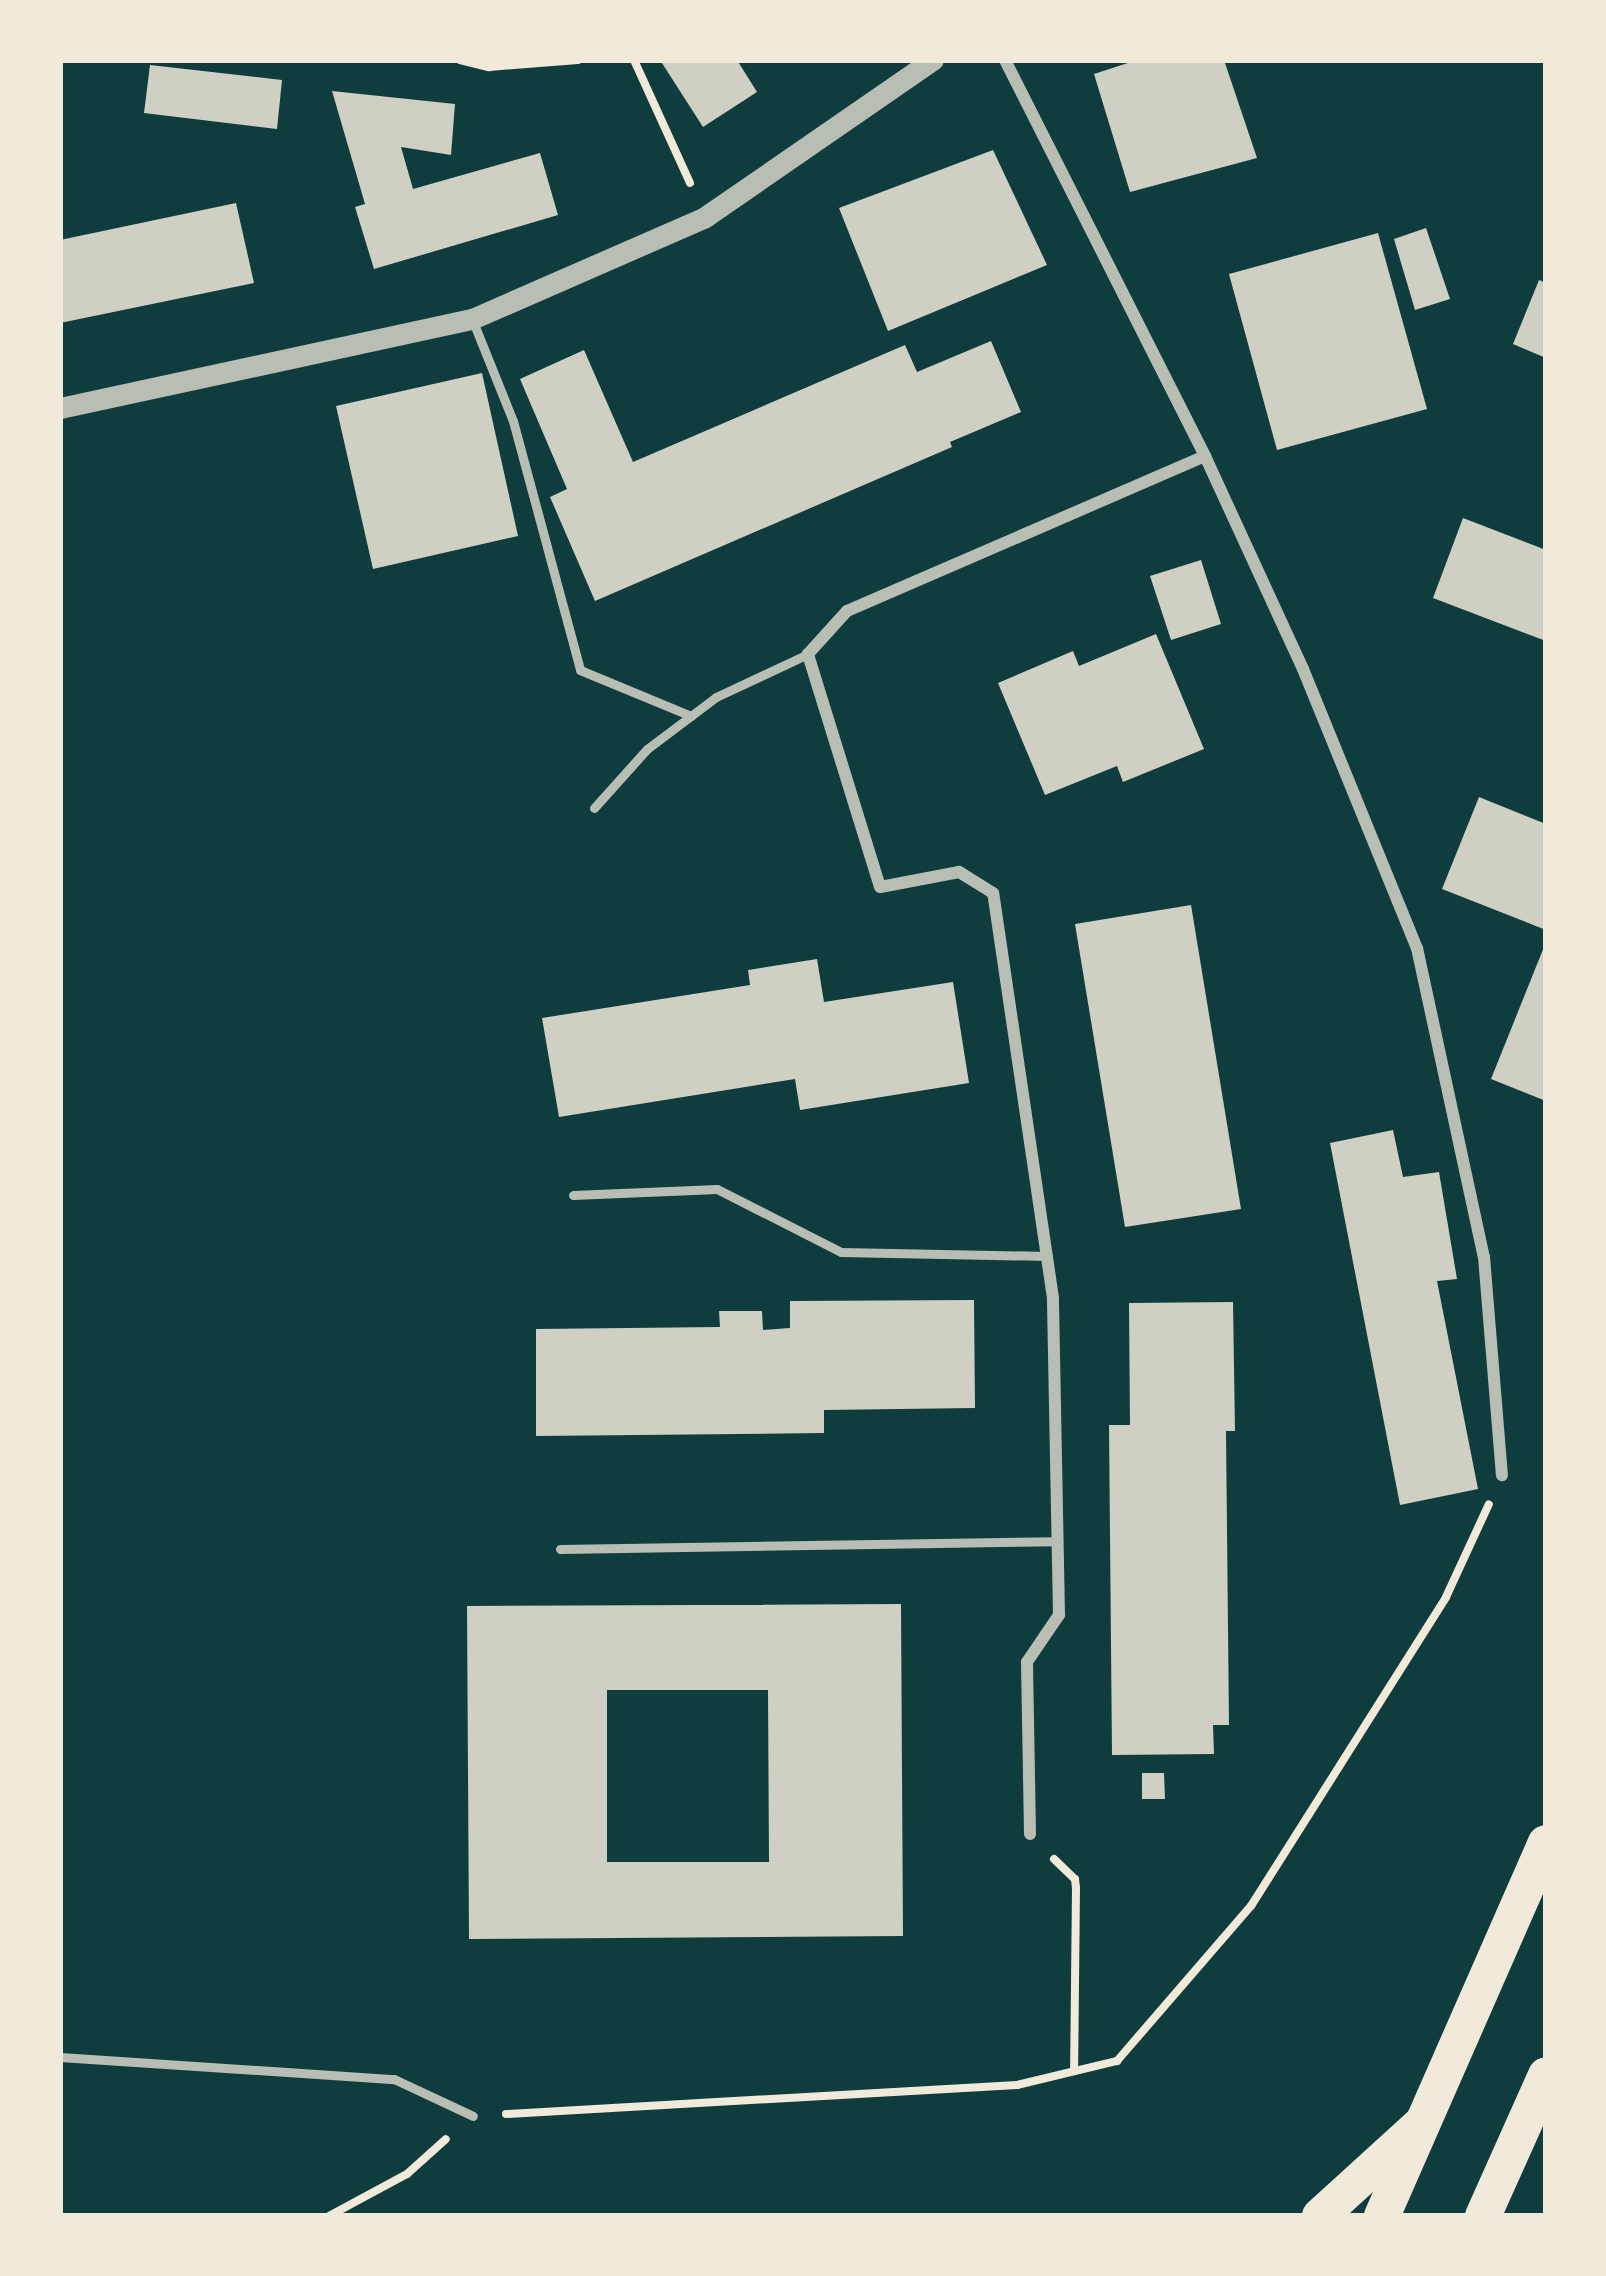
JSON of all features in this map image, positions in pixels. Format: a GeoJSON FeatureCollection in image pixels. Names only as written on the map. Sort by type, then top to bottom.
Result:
{"type":"FeatureCollection","features":[{"type":"Feature","properties":{"kind":"highway"},"geometry":{"type":"LineString","coordinates":[[1382,2216],[1546,1844]]}},
{"type":"Feature","properties":{"kind":"highway"},"geometry":{"type":"LineString","coordinates":[[1483,2216],[1546,2074]]}},
{"type":"Feature","properties":{"kind":"highway"},"geometry":{"type":"LineString","coordinates":[[1320,2216],[1345,2188],[1429,2118]]}},
{"type":"Feature","properties":{"kind":"street"},"geometry":{"type":"LineString","coordinates":[[60,408],[472,319],[705,217],[933,60]]}},
{"type":"Feature","properties":{"kind":"street"},"geometry":{"type":"LineString","coordinates":[[1005,60],[1205,456],[1304,669],[1417,948],[1484,1257],[1502,1475]]}},
{"type":"Feature","properties":{"kind":"street"},"geometry":{"type":"LineString","coordinates":[[1030,1834],[1027,1662],[1059,1615],[1048,1256],[992,892],[959,872],[880,887],[808,654],[847,611],[1205,456]]}},
{"type":"Feature","properties":{"kind":"lane"},"geometry":{"type":"LineString","coordinates":[[472,319],[514,421],[580,670],[691,716]]}},
{"type":"Feature","properties":{"kind":"lane"},"geometry":{"type":"LineString","coordinates":[[594,808],[647,748],[716,697],[808,654]]}},
{"type":"Feature","properties":{"kind":"lane"},"geometry":{"type":"LineString","coordinates":[[572,1196],[717,1190],[841,1252],[1048,1256]]}},
{"type":"Feature","properties":{"kind":"lane"},"geometry":{"type":"LineString","coordinates":[[560,1549],[1058,1540]]}},
{"type":"Feature","properties":{"kind":"lane"},"geometry":{"type":"LineString","coordinates":[[60,2057],[394,2079],[473,2116]]}},
{"type":"Feature","properties":{"kind":"path"},"geometry":{"type":"LineString","coordinates":[[460,60],[578,60]]}},
{"type":"Feature","properties":{"kind":"path"},"geometry":{"type":"LineString","coordinates":[[634,60],[705,217]]}},
{"type":"Feature","properties":{"kind":"path"},"geometry":{"type":"LineString","coordinates":[[329,2216],[407,2174],[473,2116],[1017,2085],[1117,2061],[1251,1906],[1446,1597],[1502,1475]]}},
{"type":"Feature","properties":{"kind":"path"},"geometry":{"type":"LineString","coordinates":[[1030,1834],[1075,1879],[1073,2071]]}},
{"type":"Feature","properties":{"kind":"building"},"geometry":{"type":"Polygon","coordinates":[[[660,60],[737,60],[757,92],[703,127],[660,60]]]}},
{"type":"Feature","properties":{"kind":"building"},"geometry":{"type":"Polygon","coordinates":[[[1137,60],[1224,60],[1257,158],[1130,192],[1094,74],[1137,60]]]}},
{"type":"Feature","properties":{"kind":"building"},"geometry":{"type":"Polygon","coordinates":[[[150,65],[282,80],[277,129],[144,113],[150,65]]]}},
{"type":"Feature","properties":{"kind":"building"},"geometry":{"type":"Polygon","coordinates":[[[332,91],[455,104],[451,155],[401,147],[413,189],[540,153],[558,215],[374,269],[355,207],[365,204],[332,91]]]}},
{"type":"Feature","properties":{"kind":"building"},"geometry":{"type":"Polygon","coordinates":[[[993,150],[1047,265],[888,331],[839,208],[993,150]]]}},
{"type":"Feature","properties":{"kind":"building"},"geometry":{"type":"Polygon","coordinates":[[[236,203],[254,283],[60,323],[60,240],[236,203]]]}},
{"type":"Feature","properties":{"kind":"building"},"geometry":{"type":"Polygon","coordinates":[[[1426,228],[1450,299],[1415,310],[1394,239],[1426,228]]]}},
{"type":"Feature","properties":{"kind":"building"},"geometry":{"type":"Polygon","coordinates":[[[1378,233],[1427,409],[1277,450],[1229,274],[1378,233]]]}},
{"type":"Feature","properties":{"kind":"building"},"geometry":{"type":"Polygon","coordinates":[[[1539,280],[1546,283],[1546,358],[1513,344],[1539,280]]]}},
{"type":"Feature","properties":{"kind":"building"},"geometry":{"type":"Polygon","coordinates":[[[991,341],[1021,412],[950,442],[952,447],[595,601],[550,497],[567,489],[520,379],[584,350],[633,462],[905,345],[917,372],[991,341]]]}},
{"type":"Feature","properties":{"kind":"building"},"geometry":{"type":"Polygon","coordinates":[[[482,373],[518,536],[373,569],[336,406],[482,373]]]}},
{"type":"Feature","properties":{"kind":"building"},"geometry":{"type":"Polygon","coordinates":[[[1463,518],[1546,550],[1546,641],[1433,598],[1463,518]]]}},
{"type":"Feature","properties":{"kind":"building"},"geometry":{"type":"Polygon","coordinates":[[[1201,560],[1221,624],[1171,640],[1150,576],[1201,560]]]}},
{"type":"Feature","properties":{"kind":"building"},"geometry":{"type":"Polygon","coordinates":[[[1156,634],[1204,749],[1123,782],[1117,766],[1045,795],[998,683],[1073,651],[1079,666],[1156,634]]]}},
{"type":"Feature","properties":{"kind":"building"},"geometry":{"type":"Polygon","coordinates":[[[1479,797],[1546,824],[1546,930],[1442,889],[1479,797]]]}},
{"type":"Feature","properties":{"kind":"building"},"geometry":{"type":"Polygon","coordinates":[[[1191,905],[1241,1209],[1125,1227],[1075,924],[1191,905]]]}},
{"type":"Feature","properties":{"kind":"building"},"geometry":{"type":"Polygon","coordinates":[[[1546,942],[1546,1101],[1491,1079],[1546,942]]]}},
{"type":"Feature","properties":{"kind":"building"},"geometry":{"type":"Polygon","coordinates":[[[817,959],[824,1002],[953,982],[969,1083],[800,1110],[795,1079],[559,1117],[542,1018],[750,985],[748,970],[817,959]]]}},
{"type":"Feature","properties":{"kind":"building"},"geometry":{"type":"Polygon","coordinates":[[[1393,1130],[1403,1177],[1439,1172],[1457,1279],[1437,1281],[1478,1489],[1400,1505],[1330,1143],[1393,1130]]]}},
{"type":"Feature","properties":{"kind":"building"},"geometry":{"type":"Polygon","coordinates":[[[974,1300],[975,1408],[824,1410],[824,1433],[536,1436],[536,1329],[720,1327],[719,1311],[762,1311],[763,1330],[790,1328],[790,1301],[974,1300]]]}},
{"type":"Feature","properties":{"kind":"building"},"geometry":{"type":"Polygon","coordinates":[[[1233,1302],[1235,1431],[1226,1431],[1229,1725],[1213,1725],[1214,1754],[1112,1755],[1109,1425],[1130,1425],[1129,1303],[1233,1302]]]}},
{"type":"Feature","properties":{"kind":"building"},"geometry":{"type":"Polygon","coordinates":[[[901,1604],[903,1936],[469,1939],[467,1606],[901,1604]],[[607,1690],[607,1862],[769,1862],[768,1690],[607,1690]]]}},
{"type":"Feature","properties":{"kind":"building"},"geometry":{"type":"Polygon","coordinates":[[[1142,1773],[1164,1773],[1165,1799],[1142,1799],[1142,1773]]]}}]}
